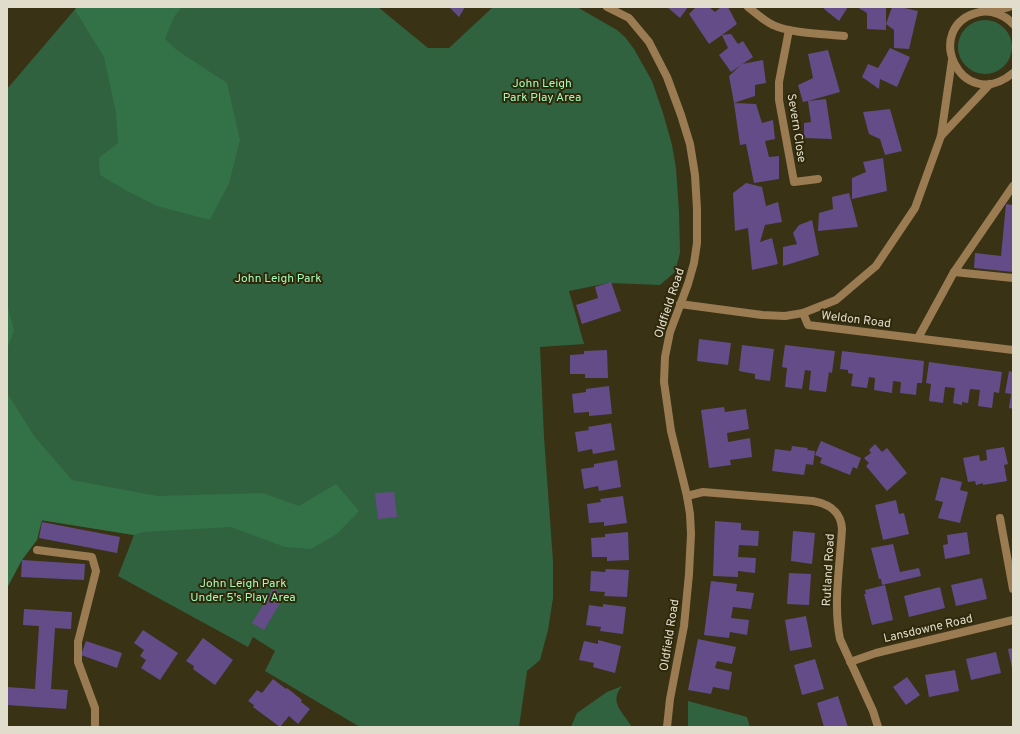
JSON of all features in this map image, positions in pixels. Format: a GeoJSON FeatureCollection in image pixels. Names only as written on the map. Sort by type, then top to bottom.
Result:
{"type":"FeatureCollection","features":[{"type":"Feature","properties":{"kind":"street","name":"Oldfield Road"},"geometry":{"type":"LineString","coordinates":[[607,7],[628,18],[649,42],[667,77],[681,115],[690,144],[695,175],[697,202],[697,243],[694,263],[688,284],[670,332],[664,382],[671,431],[687,496],[691,534],[684,626],[670,699],[667,727]]}},
{"type":"Feature","properties":{"kind":"street"},"geometry":{"type":"LineString","coordinates":[[748,7],[773,26],[790,30],[844,36]]}},
{"type":"Feature","properties":{"kind":"street"},"geometry":{"type":"LineString","coordinates":[[803,313],[836,300],[876,266],[915,208],[941,136],[952,60],[950,48],[956,27],[964,18],[974,14],[986,10],[1009,7]]}},
{"type":"Feature","properties":{"kind":"street"},"geometry":{"type":"LineString","coordinates":[[986,10],[1000,14],[1013,24]]}},
{"type":"Feature","properties":{"kind":"street","name":"Severn Close"},"geometry":{"type":"LineString","coordinates":[[790,30],[779,82],[779,100],[794,182],[818,179]]}},
{"type":"Feature","properties":{"kind":"street"},"geometry":{"type":"LineString","coordinates":[[952,60],[958,70],[966,78],[977,83],[990,84],[1002,81],[1013,73]]}},
{"type":"Feature","properties":{"kind":"street"},"geometry":{"type":"LineString","coordinates":[[941,136],[990,84]]}},
{"type":"Feature","properties":{"kind":"street"},"geometry":{"type":"LineString","coordinates":[[918,338],[954,272],[1013,186]]}},
{"type":"Feature","properties":{"kind":"street"},"geometry":{"type":"LineString","coordinates":[[954,272],[1013,278]]}},
{"type":"Feature","properties":{"kind":"street","name":"Weldon Road"},"geometry":{"type":"LineString","coordinates":[[680,304],[762,315],[785,316],[803,313],[808,325],[1013,350]]}},
{"type":"Feature","properties":{"kind":"street","name":"Rutland Road"},"geometry":{"type":"LineString","coordinates":[[687,496],[703,492],[813,501],[824,503],[836,512],[842,529],[838,602],[838,628],[840,639],[873,711],[878,727]]}},
{"type":"Feature","properties":{"kind":"street"},"geometry":{"type":"LineString","coordinates":[[1000,518],[1013,589]]}},
{"type":"Feature","properties":{"kind":"street"},"geometry":{"type":"LineString","coordinates":[[37,550],[92,557],[96,571],[78,642],[78,662],[95,708],[95,727]]}},
{"type":"Feature","properties":{"kind":"street","name":"Lansdowne Road"},"geometry":{"type":"LineString","coordinates":[[850,662],[876,653],[1013,620]]}},
{"type":"Feature","properties":{"kind":"green space","name":"John Leigh Park"},"geometry":{"type":"Polygon","coordinates":[[[77,7],[378,7],[428,48],[449,48],[493,7],[577,7],[617,30],[625,37],[634,49],[652,81],[672,145],[676,168],[680,253],[675,272],[660,285],[609,283],[569,291],[584,344],[540,347],[544,437],[553,561],[553,598],[548,630],[540,660],[527,671],[519,727],[360,727],[265,671],[275,651],[253,637],[248,647],[118,576],[134,535],[7,515],[7,89],[77,7]]]}},
{"type":"Feature","properties":{"kind":"green space"},"geometry":{"type":"Polygon","coordinates":[[[77,7],[182,7],[174,17],[165,39],[178,51],[227,83],[240,140],[229,183],[210,220],[157,206],[100,175],[99,158],[118,143],[116,113],[104,57],[75,10],[77,7]]]}},
{"type":"Feature","properties":{"kind":"green space"},"geometry":{"type":"Polygon","coordinates":[[[980,20],[990,20],[1000,24],[1008,32],[1012,42],[1012,52],[1008,62],[1000,70],[990,74],[980,74],[970,70],[962,62],[958,52],[958,42],[962,32],[970,24],[980,20]]]}},
{"type":"Feature","properties":{"kind":"green space"},"geometry":{"type":"Polygon","coordinates":[[[7,303],[14,331],[7,349],[7,303]]]}},
{"type":"Feature","properties":{"kind":"green space"},"geometry":{"type":"Polygon","coordinates":[[[7,393],[34,436],[72,480],[157,496],[263,493],[299,506],[336,484],[359,511],[337,534],[311,549],[285,547],[231,527],[143,532],[134,535],[42,520],[37,540],[22,560],[7,588],[7,393]]]}},
{"type":"Feature","properties":{"kind":"green space"},"geometry":{"type":"Polygon","coordinates":[[[622,686],[618,692],[617,703],[632,727],[571,727],[577,713],[607,692],[622,686]]]}},
{"type":"Feature","properties":{"kind":"green space"},"geometry":{"type":"Polygon","coordinates":[[[688,701],[747,717],[750,727],[688,727],[688,701]]]}},
{"type":"Feature","properties":{"kind":"building"},"geometry":{"type":"Polygon","coordinates":[[[449,7],[465,7],[459,17],[449,7]]]}},
{"type":"Feature","properties":{"kind":"building"},"geometry":{"type":"Polygon","coordinates":[[[667,7],[688,7],[680,18],[667,7]]]}},
{"type":"Feature","properties":{"kind":"building"},"geometry":{"type":"Polygon","coordinates":[[[696,7],[709,7],[715,12],[721,7],[728,7],[737,24],[709,44],[689,14],[696,7]]]}},
{"type":"Feature","properties":{"kind":"building"},"geometry":{"type":"Polygon","coordinates":[[[825,7],[848,7],[839,21],[824,9],[825,7]]]}},
{"type":"Feature","properties":{"kind":"building"},"geometry":{"type":"Polygon","coordinates":[[[857,7],[886,7],[886,30],[867,29],[867,13],[857,7]]]}},
{"type":"Feature","properties":{"kind":"building"},"geometry":{"type":"Polygon","coordinates":[[[892,7],[900,7],[918,11],[909,49],[894,48],[894,30],[886,24],[892,7]]]}},
{"type":"Feature","properties":{"kind":"building"},"geometry":{"type":"Polygon","coordinates":[[[731,34],[738,44],[743,41],[753,57],[731,72],[719,55],[728,48],[722,35],[731,34]]]}},
{"type":"Feature","properties":{"kind":"building"},"geometry":{"type":"Polygon","coordinates":[[[890,48],[910,57],[897,87],[880,79],[879,89],[862,77],[868,64],[878,68],[890,48]]]}},
{"type":"Feature","properties":{"kind":"building"},"geometry":{"type":"Polygon","coordinates":[[[828,50],[840,92],[803,102],[798,85],[813,78],[808,54],[828,50]]]}},
{"type":"Feature","properties":{"kind":"building"},"geometry":{"type":"Polygon","coordinates":[[[763,60],[766,83],[755,85],[755,96],[734,103],[729,76],[742,64],[763,60]]]}},
{"type":"Feature","properties":{"kind":"building"},"geometry":{"type":"Polygon","coordinates":[[[826,99],[832,139],[804,138],[804,123],[811,122],[808,101],[826,99]]]}},
{"type":"Feature","properties":{"kind":"building"},"geometry":{"type":"Polygon","coordinates":[[[734,103],[756,104],[762,123],[773,120],[775,139],[765,141],[769,157],[779,156],[779,179],[754,183],[746,144],[740,145],[734,103]]]}},
{"type":"Feature","properties":{"kind":"building"},"geometry":{"type":"Polygon","coordinates":[[[890,109],[902,151],[885,155],[880,139],[869,134],[863,112],[890,109]]]}},
{"type":"Feature","properties":{"kind":"building"},"geometry":{"type":"Polygon","coordinates":[[[883,158],[887,191],[852,199],[852,178],[866,172],[863,162],[883,158]]]}},
{"type":"Feature","properties":{"kind":"building"},"geometry":{"type":"Polygon","coordinates":[[[746,183],[762,187],[766,206],[778,202],[782,222],[765,225],[760,242],[772,238],[778,264],[752,270],[748,228],[735,231],[733,193],[746,183]]]}},
{"type":"Feature","properties":{"kind":"building"},"geometry":{"type":"Polygon","coordinates":[[[849,193],[858,227],[818,231],[819,213],[833,209],[832,197],[849,193]]]}},
{"type":"Feature","properties":{"kind":"building"},"geometry":{"type":"Polygon","coordinates":[[[1006,204],[1013,205],[1013,272],[974,268],[975,253],[1001,256],[1006,204]]]}},
{"type":"Feature","properties":{"kind":"building"},"geometry":{"type":"Polygon","coordinates":[[[812,220],[819,255],[783,266],[783,247],[797,244],[793,233],[799,225],[812,220]]]}},
{"type":"Feature","properties":{"kind":"building"},"geometry":{"type":"Polygon","coordinates":[[[611,282],[621,311],[582,324],[576,305],[598,298],[595,287],[611,282]]]}},
{"type":"Feature","properties":{"kind":"building"},"geometry":{"type":"Polygon","coordinates":[[[699,339],[731,343],[728,365],[697,361],[699,339]]]}},
{"type":"Feature","properties":{"kind":"building"},"geometry":{"type":"Polygon","coordinates":[[[742,345],[774,349],[770,381],[755,379],[755,374],[739,371],[742,345]]]}},
{"type":"Feature","properties":{"kind":"building"},"geometry":{"type":"Polygon","coordinates":[[[785,345],[835,351],[832,373],[829,372],[826,392],[809,390],[811,371],[805,370],[802,389],[785,387],[787,368],[782,367],[785,345]]]}},
{"type":"Feature","properties":{"kind":"building"},"geometry":{"type":"Polygon","coordinates":[[[607,350],[608,378],[585,378],[585,374],[570,374],[570,355],[584,354],[584,351],[607,350]]]}},
{"type":"Feature","properties":{"kind":"building"},"geometry":{"type":"Polygon","coordinates":[[[842,351],[924,361],[922,383],[917,383],[916,395],[900,393],[901,382],[893,381],[892,393],[874,390],[875,378],[869,377],[867,388],[851,386],[853,374],[848,373],[848,370],[840,369],[842,351]]]}},
{"type":"Feature","properties":{"kind":"building"},"geometry":{"type":"Polygon","coordinates":[[[929,362],[1002,372],[999,393],[994,392],[992,408],[978,406],[980,390],[970,389],[968,403],[962,402],[962,405],[953,403],[955,388],[945,387],[943,403],[929,401],[931,384],[926,383],[929,362]]]}},
{"type":"Feature","properties":{"kind":"building"},"geometry":{"type":"Polygon","coordinates":[[[1009,371],[1013,372],[1013,409],[1009,408],[1011,394],[1005,393],[1009,371]]]}},
{"type":"Feature","properties":{"kind":"building"},"geometry":{"type":"Polygon","coordinates":[[[609,386],[612,414],[589,416],[589,412],[574,413],[572,394],[586,392],[586,389],[609,386]]]}},
{"type":"Feature","properties":{"kind":"building"},"geometry":{"type":"Polygon","coordinates":[[[724,407],[725,412],[746,409],[749,429],[727,433],[728,442],[750,438],[752,457],[730,460],[731,465],[709,468],[701,410],[724,407]]]}},
{"type":"Feature","properties":{"kind":"building"},"geometry":{"type":"Polygon","coordinates":[[[611,423],[615,450],[593,454],[592,449],[578,452],[575,432],[589,430],[588,427],[611,423]]]}},
{"type":"Feature","properties":{"kind":"building"},"geometry":{"type":"Polygon","coordinates":[[[821,441],[861,458],[857,469],[853,467],[850,475],[820,463],[822,458],[815,455],[821,441]]]}},
{"type":"Feature","properties":{"kind":"building"},"geometry":{"type":"Polygon","coordinates":[[[875,444],[882,452],[887,448],[907,473],[887,491],[866,466],[869,463],[864,458],[871,453],[869,450],[875,444]]]}},
{"type":"Feature","properties":{"kind":"building"},"geometry":{"type":"Polygon","coordinates":[[[792,446],[808,448],[807,450],[815,451],[813,465],[806,464],[804,475],[772,471],[775,449],[791,451],[792,446]]]}},
{"type":"Feature","properties":{"kind":"building"},"geometry":{"type":"Polygon","coordinates":[[[1004,447],[1008,464],[1004,465],[1007,481],[983,485],[983,483],[976,485],[975,481],[968,482],[963,458],[979,455],[980,461],[987,460],[986,450],[1004,447]]]}},
{"type":"Feature","properties":{"kind":"building"},"geometry":{"type":"Polygon","coordinates":[[[617,460],[621,487],[599,491],[598,486],[584,489],[581,469],[594,467],[594,464],[617,460]]]}},
{"type":"Feature","properties":{"kind":"building"},"geometry":{"type":"Polygon","coordinates":[[[941,477],[962,482],[960,490],[968,492],[960,523],[938,518],[943,502],[935,500],[941,477]]]}},
{"type":"Feature","properties":{"kind":"building"},"geometry":{"type":"Polygon","coordinates":[[[394,492],[397,517],[378,519],[375,493],[394,492]]]}},
{"type":"Feature","properties":{"kind":"building"},"geometry":{"type":"Polygon","coordinates":[[[623,496],[627,523],[604,526],[604,522],[589,523],[587,504],[601,502],[600,499],[623,496]]]}},
{"type":"Feature","properties":{"kind":"building"},"geometry":{"type":"Polygon","coordinates":[[[896,500],[899,514],[904,513],[909,534],[883,540],[875,505],[896,500]]]}},
{"type":"Feature","properties":{"kind":"building"},"geometry":{"type":"Polygon","coordinates":[[[715,521],[741,523],[741,530],[759,531],[758,546],[739,545],[738,557],[756,558],[755,573],[738,571],[738,577],[713,576],[715,521]]]}},
{"type":"Feature","properties":{"kind":"building"},"geometry":{"type":"Polygon","coordinates":[[[42,522],[120,537],[117,553],[39,538],[42,522]]]}},
{"type":"Feature","properties":{"kind":"building"},"geometry":{"type":"Polygon","coordinates":[[[793,531],[815,533],[812,564],[791,561],[793,531]]]}},
{"type":"Feature","properties":{"kind":"building"},"geometry":{"type":"Polygon","coordinates":[[[628,532],[629,560],[607,561],[607,557],[592,557],[591,538],[605,537],[605,534],[628,532]]]}},
{"type":"Feature","properties":{"kind":"building"},"geometry":{"type":"Polygon","coordinates":[[[967,532],[970,554],[945,559],[943,545],[948,544],[947,535],[967,532]]]}},
{"type":"Feature","properties":{"kind":"building"},"geometry":{"type":"Polygon","coordinates":[[[893,544],[900,572],[919,568],[921,576],[882,585],[871,548],[893,544]]]}},
{"type":"Feature","properties":{"kind":"building"},"geometry":{"type":"Polygon","coordinates":[[[22,560],[85,564],[84,580],[21,577],[22,560]]]}},
{"type":"Feature","properties":{"kind":"building"},"geometry":{"type":"Polygon","coordinates":[[[606,569],[629,570],[627,597],[604,596],[605,592],[590,591],[591,571],[605,572],[606,569]]]}},
{"type":"Feature","properties":{"kind":"building"},"geometry":{"type":"Polygon","coordinates":[[[789,573],[811,574],[809,605],[787,604],[789,573]]]}},
{"type":"Feature","properties":{"kind":"building"},"geometry":{"type":"Polygon","coordinates":[[[982,578],[987,599],[956,606],[951,585],[982,578]]]}},
{"type":"Feature","properties":{"kind":"building"},"geometry":{"type":"Polygon","coordinates":[[[711,581],[737,584],[736,591],[754,593],[751,609],[733,607],[731,618],[749,620],[747,635],[730,632],[729,638],[704,635],[711,581]]]}},
{"type":"Feature","properties":{"kind":"building"},"geometry":{"type":"Polygon","coordinates":[[[885,585],[893,620],[872,625],[864,594],[866,594],[865,590],[885,585]]]}},
{"type":"Feature","properties":{"kind":"building"},"geometry":{"type":"Polygon","coordinates":[[[940,587],[945,608],[909,617],[904,596],[940,587]]]}},
{"type":"Feature","properties":{"kind":"building"},"geometry":{"type":"Polygon","coordinates":[[[273,589],[285,595],[264,630],[252,623],[273,589]]]}},
{"type":"Feature","properties":{"kind":"building"},"geometry":{"type":"Polygon","coordinates":[[[603,604],[626,607],[623,634],[600,631],[601,627],[586,625],[589,605],[603,607],[603,604]]]}},
{"type":"Feature","properties":{"kind":"building"},"geometry":{"type":"Polygon","coordinates":[[[24,609],[72,612],[71,629],[55,628],[51,689],[68,690],[66,709],[7,705],[7,687],[35,689],[39,626],[23,625],[24,609]]]}},
{"type":"Feature","properties":{"kind":"building"},"geometry":{"type":"Polygon","coordinates":[[[806,616],[812,647],[790,651],[785,620],[806,616]]]}},
{"type":"Feature","properties":{"kind":"building"},"geometry":{"type":"Polygon","coordinates":[[[143,630],[178,653],[160,680],[141,668],[146,660],[140,656],[144,650],[134,643],[143,630]]]}},
{"type":"Feature","properties":{"kind":"building"},"geometry":{"type":"Polygon","coordinates":[[[203,638],[233,660],[215,685],[193,669],[194,666],[186,661],[203,638]]]}},
{"type":"Feature","properties":{"kind":"building"},"geometry":{"type":"Polygon","coordinates":[[[698,639],[736,647],[732,664],[717,661],[715,668],[732,672],[729,690],[713,687],[711,694],[688,690],[698,639]]]}},
{"type":"Feature","properties":{"kind":"building"},"geometry":{"type":"Polygon","coordinates":[[[598,640],[621,646],[615,673],[593,667],[594,663],[579,660],[584,641],[598,644],[598,640]]]}},
{"type":"Feature","properties":{"kind":"building"},"geometry":{"type":"Polygon","coordinates":[[[86,641],[122,653],[117,668],[81,655],[86,641]]]}},
{"type":"Feature","properties":{"kind":"building"},"geometry":{"type":"Polygon","coordinates":[[[1013,648],[1013,668],[1012,668],[1008,649],[1013,648]]]}},
{"type":"Feature","properties":{"kind":"building"},"geometry":{"type":"Polygon","coordinates":[[[996,652],[1001,673],[971,680],[966,659],[996,652]]]}},
{"type":"Feature","properties":{"kind":"building"},"geometry":{"type":"Polygon","coordinates":[[[815,659],[824,689],[802,695],[794,665],[815,659]]]}},
{"type":"Feature","properties":{"kind":"building"},"geometry":{"type":"Polygon","coordinates":[[[955,670],[959,691],[929,697],[925,675],[955,670]]]}},
{"type":"Feature","properties":{"kind":"building"},"geometry":{"type":"Polygon","coordinates":[[[907,677],[920,695],[906,705],[893,687],[907,677]]]}},
{"type":"Feature","properties":{"kind":"building"},"geometry":{"type":"Polygon","coordinates":[[[273,679],[302,700],[301,702],[310,709],[298,724],[289,716],[280,727],[253,707],[254,705],[248,701],[257,690],[262,693],[273,679]]]}},
{"type":"Feature","properties":{"kind":"building"},"geometry":{"type":"Polygon","coordinates":[[[838,696],[848,727],[824,727],[817,703],[838,696]]]}},
{"type":"Feature","properties":{"kind":"park label","name":"John Leigh Park Play Area"},"geometry":{"type":"Point","coordinates":[542,90]}},
{"type":"Feature","properties":{"kind":"park label","name":"John Leigh Park Under 5's Play Area"},"geometry":{"type":"Point","coordinates":[243,590]}}]}
